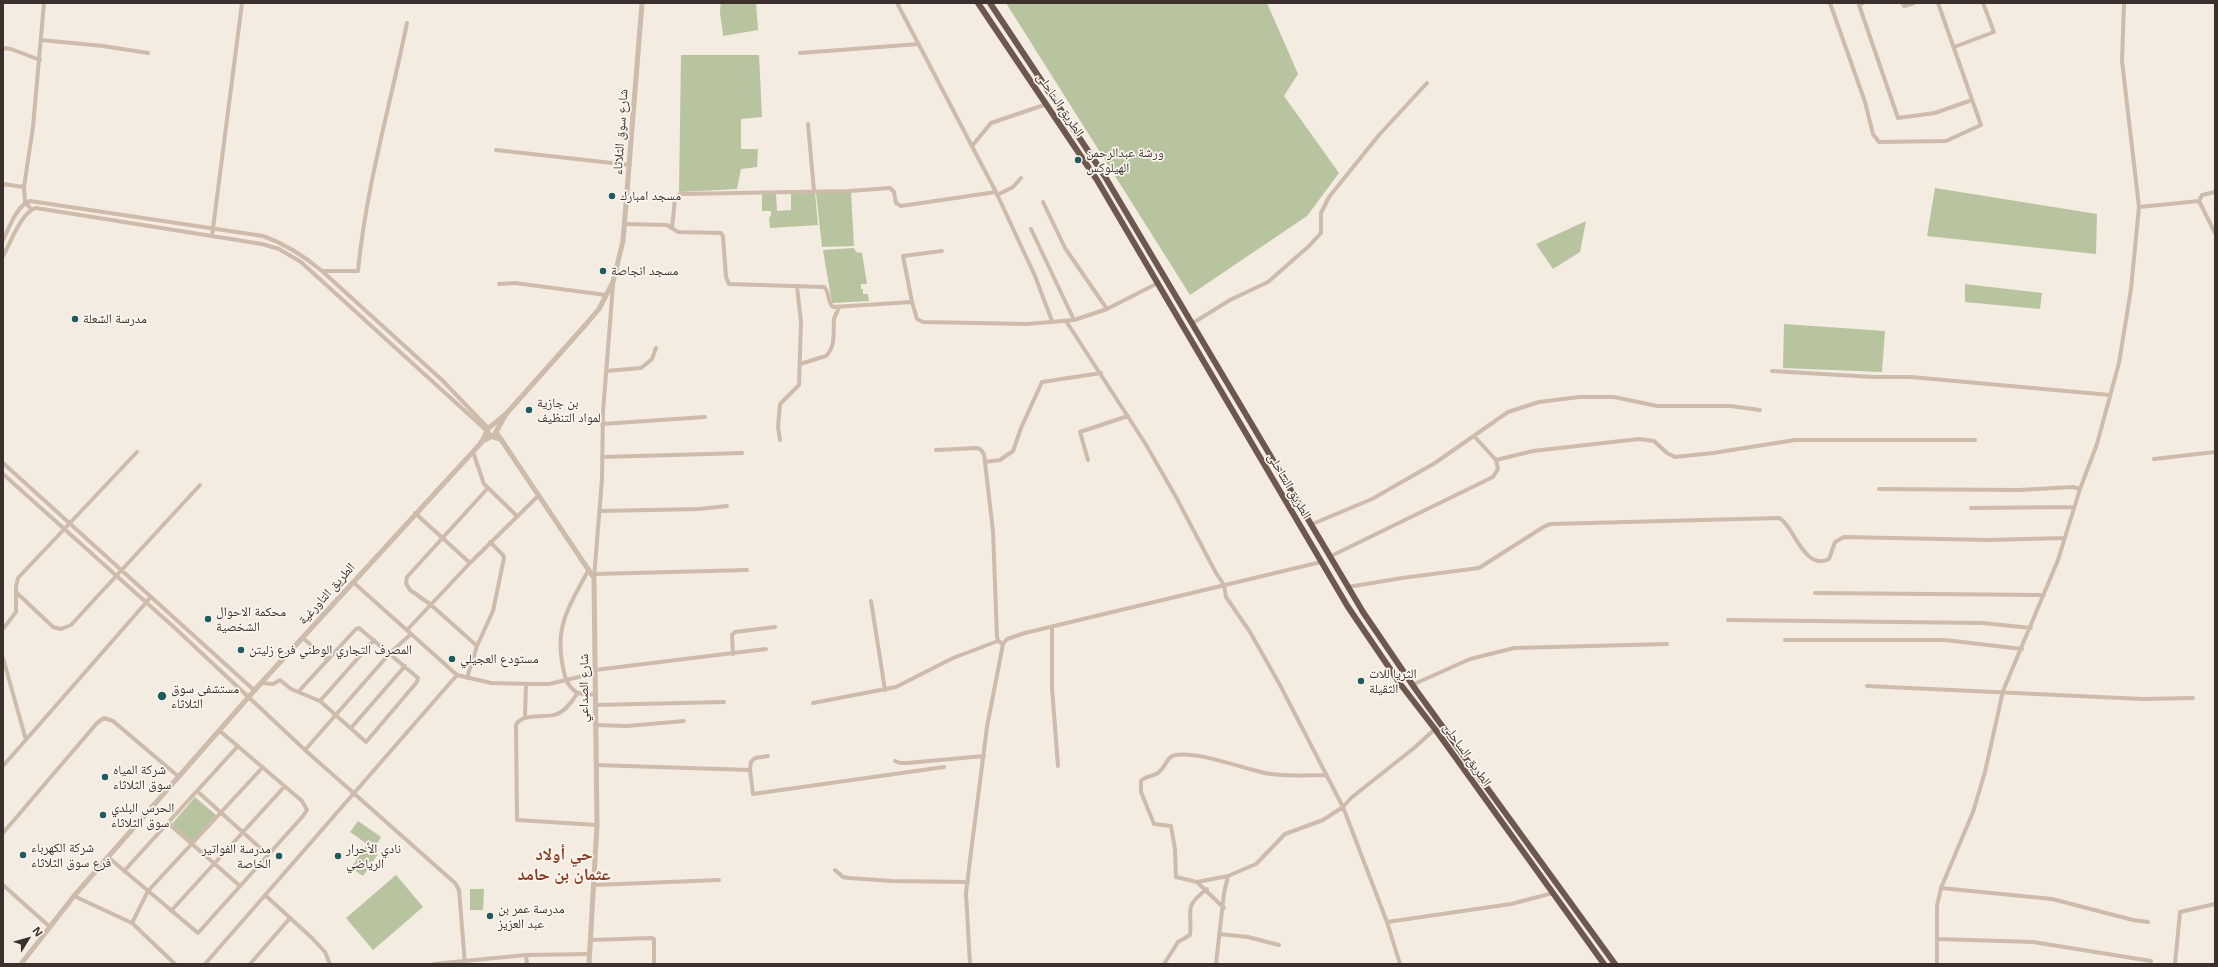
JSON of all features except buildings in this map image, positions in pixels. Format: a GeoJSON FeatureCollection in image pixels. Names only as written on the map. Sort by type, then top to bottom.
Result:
{"type":"FeatureCollection","features":[{"type":"Feature","properties":{"kind":"highway","name":"الطريق الساحلى"},"geometry":{"type":"LineString","coordinates":[[978,3],[1097,180],[1320,562],[1369,639],[1604,964]]}},
{"type":"Feature","properties":{"kind":"highway","name":"الطريق الساحلى"},"geometry":{"type":"LineString","coordinates":[[990,3],[1104,175],[1193,323],[1329,557],[1378,635],[1412,685],[1615,964]]}},
{"type":"Feature","properties":{"kind":"highway"},"geometry":{"type":"LineString","coordinates":[[1266,468],[1274,463]]}},
{"type":"Feature","properties":{"kind":"highway"},"geometry":{"type":"LineString","coordinates":[[1597,954],[1604,950]]}},
{"type":"Feature","properties":{"kind":"street"},"geometry":{"type":"LineString","coordinates":[[31,209],[26,202],[24,187],[30,158],[42,40],[44,3]]}},
{"type":"Feature","properties":{"kind":"street"},"geometry":{"type":"LineString","coordinates":[[212,236],[242,3]]}},
{"type":"Feature","properties":{"kind":"street","name":"شارع سوق الثلاثاء"},"geometry":{"type":"LineString","coordinates":[[506,414],[588,322],[613,282],[623,241],[642,3]]}},
{"type":"Feature","properties":{"kind":"street"},"geometry":{"type":"LineString","coordinates":[[897,3],[997,194],[1035,276],[1052,321]]}},
{"type":"Feature","properties":{"kind":"street"},"geometry":{"type":"LineString","coordinates":[[1830,3],[1865,102],[1873,134],[1879,142],[1946,141],[1981,125],[1938,3]]}},
{"type":"Feature","properties":{"kind":"street"},"geometry":{"type":"LineString","coordinates":[[1863,3],[1859,5],[1898,118],[1935,113],[1972,100]]}},
{"type":"Feature","properties":{"kind":"street"},"geometry":{"type":"LineString","coordinates":[[1902,3],[1904,6],[1914,3]]}},
{"type":"Feature","properties":{"kind":"street"},"geometry":{"type":"LineString","coordinates":[[1954,47],[1994,32],[1983,3]]}},
{"type":"Feature","properties":{"kind":"street"},"geometry":{"type":"LineString","coordinates":[[1937,964],[1937,906],[1941,888],[1973,812],[1985,772],[2003,692],[2031,628],[2065,538],[2080,489],[2097,444],[2119,363],[2129,301],[2139,207],[2122,61],[2124,3]]}},
{"type":"Feature","properties":{"kind":"street"},"geometry":{"type":"LineString","coordinates":[[322,270],[358,271],[368,195],[407,24]]}},
{"type":"Feature","properties":{"kind":"street"},"geometry":{"type":"LineString","coordinates":[[42,40],[103,46],[148,53]]}},
{"type":"Feature","properties":{"kind":"street"},"geometry":{"type":"LineString","coordinates":[[800,53],[919,44]]}},
{"type":"Feature","properties":{"kind":"street"},"geometry":{"type":"LineString","coordinates":[[3,48],[21,52],[40,60]]}},
{"type":"Feature","properties":{"kind":"street"},"geometry":{"type":"LineString","coordinates":[[1193,323],[1230,300],[1268,282],[1309,246],[1320,233],[1322,213],[1329,197],[1375,140],[1427,83]]}},
{"type":"Feature","properties":{"kind":"street"},"geometry":{"type":"LineString","coordinates":[[972,146],[991,123],[1047,104]]}},
{"type":"Feature","properties":{"kind":"street"},"geometry":{"type":"LineString","coordinates":[[808,124],[814,191]]}},
{"type":"Feature","properties":{"kind":"street"},"geometry":{"type":"LineString","coordinates":[[496,150],[630,165]]}},
{"type":"Feature","properties":{"kind":"street"},"geometry":{"type":"LineString","coordinates":[[672,228],[675,199],[680,194],[890,188],[894,192],[896,203],[901,206],[997,194],[1013,187],[1021,178]]}},
{"type":"Feature","properties":{"kind":"street"},"geometry":{"type":"LineString","coordinates":[[3,184],[24,187]]}},
{"type":"Feature","properties":{"kind":"street"},"geometry":{"type":"LineString","coordinates":[[2199,202],[2202,195],[2215,192]]}},
{"type":"Feature","properties":{"kind":"street"},"geometry":{"type":"LineString","coordinates":[[3,240],[26,202],[34,201],[212,230],[263,236],[276,240],[303,256],[322,270],[442,380],[488,429],[491,436],[502,440]]}},
{"type":"Feature","properties":{"kind":"street"},"geometry":{"type":"LineString","coordinates":[[1043,202],[1065,248],[1107,309]]}},
{"type":"Feature","properties":{"kind":"street"},"geometry":{"type":"LineString","coordinates":[[2139,207],[2199,202]]}},
{"type":"Feature","properties":{"kind":"street"},"geometry":{"type":"LineString","coordinates":[[2199,202],[2215,233]]}},
{"type":"Feature","properties":{"kind":"street"},"geometry":{"type":"LineString","coordinates":[[3,256],[23,219],[31,209],[41,208],[262,244],[279,249],[301,262],[488,429]]}},
{"type":"Feature","properties":{"kind":"street"},"geometry":{"type":"LineString","coordinates":[[116,214],[116,220]]}},
{"type":"Feature","properties":{"kind":"street"},"geometry":{"type":"LineString","coordinates":[[624,224],[667,225],[678,232],[721,233],[723,236],[726,277],[729,284],[824,287],[827,290],[832,306],[839,307],[912,302]]}},
{"type":"Feature","properties":{"kind":"street"},"geometry":{"type":"LineString","coordinates":[[3,228],[9,228]]}},
{"type":"Feature","properties":{"kind":"street"},"geometry":{"type":"LineString","coordinates":[[1031,229],[1074,320]]}},
{"type":"Feature","properties":{"kind":"street"},"geometry":{"type":"LineString","coordinates":[[942,251],[903,256],[917,319],[923,322],[1027,324],[1074,320],[1107,309],[1158,283]]}},
{"type":"Feature","properties":{"kind":"street"},"geometry":{"type":"LineString","coordinates":[[595,576],[600,511],[602,424],[613,282]]}},
{"type":"Feature","properties":{"kind":"street"},"geometry":{"type":"LineString","coordinates":[[499,284],[515,283],[606,295]]}},
{"type":"Feature","properties":{"kind":"street"},"geometry":{"type":"LineString","coordinates":[[780,440],[778,427],[780,404],[798,388],[800,364],[800,312],[797,287]]}},
{"type":"Feature","properties":{"kind":"street"},"geometry":{"type":"LineString","coordinates":[[800,364],[826,356],[829,353],[834,335],[834,318],[839,307]]}},
{"type":"Feature","properties":{"kind":"street"},"geometry":{"type":"LineString","coordinates":[[1066,321],[1128,416],[1176,497],[1216,573],[1224,585],[1226,596],[1250,632],[1280,685],[1343,807],[1387,922],[1400,964]]}},
{"type":"Feature","properties":{"kind":"street"},"geometry":{"type":"LineString","coordinates":[[385,337],[390,331]]}},
{"type":"Feature","properties":{"kind":"street"},"geometry":{"type":"LineString","coordinates":[[606,371],[641,368],[652,359],[656,348]]}},
{"type":"Feature","properties":{"kind":"street"},"geometry":{"type":"LineString","coordinates":[[1772,371],[1873,377],[1911,377],[2110,394]]}},
{"type":"Feature","properties":{"kind":"street"},"geometry":{"type":"LineString","coordinates":[[985,462],[1000,460],[1013,451],[1021,428],[1042,382],[1101,373]]}},
{"type":"Feature","properties":{"kind":"street"},"geometry":{"type":"LineString","coordinates":[[1310,525],[1378,496],[1435,462],[1516,408],[1563,399],[1614,397],[1657,406],[1730,406],[1760,410]]}},
{"type":"Feature","properties":{"kind":"street"},"geometry":{"type":"LineString","coordinates":[[481,443],[488,429],[506,414]]}},
{"type":"Feature","properties":{"kind":"street"},"geometry":{"type":"LineString","coordinates":[[481,443],[496,432],[506,414]]}},
{"type":"Feature","properties":{"kind":"street"},"geometry":{"type":"LineString","coordinates":[[1088,460],[1080,432],[1128,416]]}},
{"type":"Feature","properties":{"kind":"street"},"geometry":{"type":"LineString","coordinates":[[602,424],[705,418]]}},
{"type":"Feature","properties":{"kind":"street"},"geometry":{"type":"LineString","coordinates":[[488,429],[494,428],[589,570],[595,576],[747,570]]}},
{"type":"Feature","properties":{"kind":"street"},"geometry":{"type":"LineString","coordinates":[[1329,557],[1493,477],[1498,469],[1496,460],[1474,436]]}},
{"type":"Feature","properties":{"kind":"street"},"geometry":{"type":"LineString","coordinates":[[1496,460],[1533,451],[1639,438],[1654,441],[1667,453],[1675,456],[1712,453],[1795,440],[1975,440]]}},
{"type":"Feature","properties":{"kind":"street","name":"الطريق التاورغية"},"geometry":{"type":"LineString","coordinates":[[21,964],[74,896],[261,683],[415,513],[481,443]]}},
{"type":"Feature","properties":{"kind":"street"},"geometry":{"type":"LineString","coordinates":[[936,450],[980,448],[984,454],[992,531],[998,641]]}},
{"type":"Feature","properties":{"kind":"street"},"geometry":{"type":"LineString","coordinates":[[3,629],[16,612],[18,578],[137,452]]}},
{"type":"Feature","properties":{"kind":"street"},"geometry":{"type":"LineString","coordinates":[[473,452],[484,484],[517,516]]}},
{"type":"Feature","properties":{"kind":"street"},"geometry":{"type":"LineString","coordinates":[[2154,459],[2215,452]]}},
{"type":"Feature","properties":{"kind":"street"},"geometry":{"type":"LineString","coordinates":[[602,457],[742,453]]}},
{"type":"Feature","properties":{"kind":"street"},"geometry":{"type":"LineString","coordinates":[[3,464],[255,691]]}},
{"type":"Feature","properties":{"kind":"street"},"geometry":{"type":"LineString","coordinates":[[3,474],[249,697],[305,750],[455,883],[459,890],[464,962]]}},
{"type":"Feature","properties":{"kind":"street"},"geometry":{"type":"LineString","coordinates":[[16,592],[53,627],[61,629],[72,625],[120,570],[200,485]]}},
{"type":"Feature","properties":{"kind":"street"},"geometry":{"type":"LineString","coordinates":[[1879,489],[2019,490],[2073,487],[2080,489]]}},
{"type":"Feature","properties":{"kind":"street"},"geometry":{"type":"LineString","coordinates":[[477,646],[430,604],[410,590],[406,583],[407,577],[488,488]]}},
{"type":"Feature","properties":{"kind":"street"},"geometry":{"type":"LineString","coordinates":[[407,630],[490,542],[539,495]]}},
{"type":"Feature","properties":{"kind":"street"},"geometry":{"type":"LineString","coordinates":[[600,511],[699,509],[727,506]]}},
{"type":"Feature","properties":{"kind":"street"},"geometry":{"type":"LineString","coordinates":[[1971,508],[2074,507]]}},
{"type":"Feature","properties":{"kind":"street"},"geometry":{"type":"LineString","coordinates":[[415,513],[470,563]]}},
{"type":"Feature","properties":{"kind":"street"},"geometry":{"type":"LineString","coordinates":[[1348,587],[1479,568],[1545,526],[1564,523],[1663,522],[1779,518],[1784,520],[1794,539],[1810,557],[1816,560],[1825,561],[1829,559],[1835,542],[1844,538],[1988,540],[2065,538]]}},
{"type":"Feature","properties":{"kind":"street"},"geometry":{"type":"LineString","coordinates":[[467,678],[477,646],[493,610],[504,558],[503,554],[490,542]]}},
{"type":"Feature","properties":{"kind":"street"},"geometry":{"type":"LineString","coordinates":[[970,964],[967,934],[968,882],[984,756],[1003,644],[1014,636],[1320,562]]}},
{"type":"Feature","properties":{"kind":"street"},"geometry":{"type":"LineString","coordinates":[[589,570],[565,614],[560,630],[560,658],[566,680],[577,694],[583,696],[594,694]]}},
{"type":"Feature","properties":{"kind":"street","name":"شارع الصداعي"},"geometry":{"type":"LineString","coordinates":[[589,964],[597,825],[594,694],[595,576]]}},
{"type":"Feature","properties":{"kind":"street"},"geometry":{"type":"LineString","coordinates":[[353,582],[457,675],[491,683],[549,684],[583,676],[595,670],[766,649]]}},
{"type":"Feature","properties":{"kind":"street"},"geometry":{"type":"LineString","coordinates":[[1815,593],[2044,595]]}},
{"type":"Feature","properties":{"kind":"street"},"geometry":{"type":"LineString","coordinates":[[3,766],[150,598]]}},
{"type":"Feature","properties":{"kind":"street"},"geometry":{"type":"LineString","coordinates":[[870,601],[885,690]]}},
{"type":"Feature","properties":{"kind":"street"},"geometry":{"type":"LineString","coordinates":[[1728,620],[1983,623],[2031,628]]}},
{"type":"Feature","properties":{"kind":"street"},"geometry":{"type":"LineString","coordinates":[[1052,627],[1052,688],[1058,766]]}},
{"type":"Feature","properties":{"kind":"street"},"geometry":{"type":"LineString","coordinates":[[261,683],[273,684],[280,680],[291,689],[320,700],[366,742],[417,682],[416,675],[359,628],[356,629],[299,691]]}},
{"type":"Feature","properties":{"kind":"street"},"geometry":{"type":"LineString","coordinates":[[733,654],[733,633],[775,628]]}},
{"type":"Feature","properties":{"kind":"street"},"geometry":{"type":"LineString","coordinates":[[305,750],[390,653],[411,634]]}},
{"type":"Feature","properties":{"kind":"street"},"geometry":{"type":"LineString","coordinates":[[303,638],[328,660]]}},
{"type":"Feature","properties":{"kind":"street"},"geometry":{"type":"LineString","coordinates":[[320,700],[374,640]]}},
{"type":"Feature","properties":{"kind":"street"},"geometry":{"type":"LineString","coordinates":[[1785,640],[1945,640],[2022,649]]}},
{"type":"Feature","properties":{"kind":"street"},"geometry":{"type":"LineString","coordinates":[[998,641],[1003,644]]}},
{"type":"Feature","properties":{"kind":"street"},"geometry":{"type":"LineString","coordinates":[[813,704],[903,685],[953,658],[998,641]]}},
{"type":"Feature","properties":{"kind":"street"},"geometry":{"type":"LineString","coordinates":[[1412,685],[1470,660],[1514,648],[1667,644]]}},
{"type":"Feature","properties":{"kind":"street"},"geometry":{"type":"LineString","coordinates":[[3,658],[26,740]]}},
{"type":"Feature","properties":{"kind":"street"},"geometry":{"type":"LineString","coordinates":[[351,728],[405,666]]}},
{"type":"Feature","properties":{"kind":"street"},"geometry":{"type":"LineString","coordinates":[[205,964],[457,675]]}},
{"type":"Feature","properties":{"kind":"street"},"geometry":{"type":"LineString","coordinates":[[525,718],[526,684]]}},
{"type":"Feature","properties":{"kind":"street"},"geometry":{"type":"LineString","coordinates":[[1867,686],[2142,699],[2193,698]]}},
{"type":"Feature","properties":{"kind":"street"},"geometry":{"type":"LineString","coordinates":[[577,694],[565,709],[557,714],[525,718],[518,721],[516,725],[517,820],[597,825]]}},
{"type":"Feature","properties":{"kind":"street"},"geometry":{"type":"LineString","coordinates":[[595,705],[724,702]]}},
{"type":"Feature","properties":{"kind":"street"},"geometry":{"type":"LineString","coordinates":[[3,833],[96,723],[104,718],[113,721],[179,777]]}},
{"type":"Feature","properties":{"kind":"street"},"geometry":{"type":"LineString","coordinates":[[595,726],[627,726],[684,721]]}},
{"type":"Feature","properties":{"kind":"street"},"geometry":{"type":"LineString","coordinates":[[1326,775],[1272,775],[1239,765],[1180,755],[1170,757],[1158,774],[1144,778],[1141,781],[1140,789],[1153,822],[1156,825],[1171,826],[1175,849],[1175,875],[1179,879],[1197,882],[1228,876],[1256,864],[1285,834],[1323,820],[1343,807],[1347,801],[1414,748],[1435,729]]}},
{"type":"Feature","properties":{"kind":"street"},"geometry":{"type":"LineString","coordinates":[[108,857],[198,933],[240,886],[307,810],[302,801],[220,730]]}},
{"type":"Feature","properties":{"kind":"street"},"geometry":{"type":"LineString","coordinates":[[124,871],[238,746]]}},
{"type":"Feature","properties":{"kind":"street"},"geometry":{"type":"LineString","coordinates":[[768,756],[753,760],[750,770],[753,794],[944,767]]}},
{"type":"Feature","properties":{"kind":"street"},"geometry":{"type":"LineString","coordinates":[[896,761],[900,763],[907,763],[984,756]]}},
{"type":"Feature","properties":{"kind":"street"},"geometry":{"type":"LineString","coordinates":[[596,765],[750,770]]}},
{"type":"Feature","properties":{"kind":"street"},"geometry":{"type":"LineString","coordinates":[[132,923],[148,891],[263,767]]}},
{"type":"Feature","properties":{"kind":"street"},"geometry":{"type":"LineString","coordinates":[[171,911],[285,786]]}},
{"type":"Feature","properties":{"kind":"street"},"geometry":{"type":"LineString","coordinates":[[197,791],[267,854]]}},
{"type":"Feature","properties":{"kind":"street"},"geometry":{"type":"LineString","coordinates":[[168,823],[240,886]]}},
{"type":"Feature","properties":{"kind":"street"},"geometry":{"type":"LineString","coordinates":[[835,870],[843,877],[849,878],[892,881],[968,882]]}},
{"type":"Feature","properties":{"kind":"street"},"geometry":{"type":"LineString","coordinates":[[1216,964],[1219,934],[1224,908],[1224,893],[1228,876]]}},
{"type":"Feature","properties":{"kind":"street"},"geometry":{"type":"LineString","coordinates":[[594,885],[719,880]]}},
{"type":"Feature","properties":{"kind":"street"},"geometry":{"type":"LineString","coordinates":[[1197,882],[1207,889],[1224,908]]}},
{"type":"Feature","properties":{"kind":"street"},"geometry":{"type":"LineString","coordinates":[[3,885],[50,926]]}},
{"type":"Feature","properties":{"kind":"street"},"geometry":{"type":"LineString","coordinates":[[1941,888],[2052,899],[2126,919],[2148,922]]}},
{"type":"Feature","properties":{"kind":"street"},"geometry":{"type":"LineString","coordinates":[[1164,964],[1178,942],[1190,935],[1190,912],[1193,901],[1207,889]]}},
{"type":"Feature","properties":{"kind":"street"},"geometry":{"type":"LineString","coordinates":[[1387,922],[1511,904],[1553,893]]}},
{"type":"Feature","properties":{"kind":"street"},"geometry":{"type":"LineString","coordinates":[[74,896],[132,923],[175,964]]}},
{"type":"Feature","properties":{"kind":"street"},"geometry":{"type":"LineString","coordinates":[[265,896],[325,952],[330,964]]}},
{"type":"Feature","properties":{"kind":"street"},"geometry":{"type":"LineString","coordinates":[[2175,964],[2180,912],[2215,904]]}},
{"type":"Feature","properties":{"kind":"street"},"geometry":{"type":"LineString","coordinates":[[250,964],[290,918]]}},
{"type":"Feature","properties":{"kind":"street"},"geometry":{"type":"LineString","coordinates":[[1219,934],[1248,937],[1278,945]]}},
{"type":"Feature","properties":{"kind":"street"},"geometry":{"type":"LineString","coordinates":[[590,940],[652,938],[654,939],[654,964]]}},
{"type":"Feature","properties":{"kind":"street"},"geometry":{"type":"LineString","coordinates":[[1937,939],[2033,942],[2151,961]]}},
{"type":"Feature","properties":{"kind":"street"},"geometry":{"type":"LineString","coordinates":[[434,964],[526,955],[589,954]]}},
{"type":"Feature","properties":{"kind":"street"},"geometry":{"type":"LineString","coordinates":[[526,955],[527,964]]}},
{"type":"Feature","properties":{"kind":"green space"},"geometry":{"type":"Polygon","coordinates":[[[721,3],[756,3],[758,30],[723,36],[720,11],[721,3]]]}},
{"type":"Feature","properties":{"kind":"green space"},"geometry":{"type":"Polygon","coordinates":[[[1006,3],[1267,3],[1298,74],[1284,96],[1339,173],[1307,216],[1190,295],[1006,3]]]}},
{"type":"Feature","properties":{"kind":"green space"},"geometry":{"type":"Polygon","coordinates":[[[681,55],[759,55],[762,117],[741,119],[741,149],[758,149],[757,167],[741,169],[737,189],[679,192],[681,55]]]}},
{"type":"Feature","properties":{"kind":"green space"},"geometry":{"type":"Polygon","coordinates":[[[1935,188],[2097,214],[2096,254],[1927,236],[1935,188]]]}},
{"type":"Feature","properties":{"kind":"green space"},"geometry":{"type":"Polygon","coordinates":[[[815,193],[818,225],[770,228],[769,217],[771,216],[771,211],[762,211],[762,194],[776,194],[777,211],[791,210],[791,194],[815,193]]]}},
{"type":"Feature","properties":{"kind":"green space"},"geometry":{"type":"Polygon","coordinates":[[[816,193],[851,193],[854,246],[822,247],[816,193]]]}},
{"type":"Feature","properties":{"kind":"green space"},"geometry":{"type":"Polygon","coordinates":[[[1586,221],[1580,252],[1553,269],[1536,244],[1586,221]]]}},
{"type":"Feature","properties":{"kind":"green space"},"geometry":{"type":"Polygon","coordinates":[[[854,248],[856,252],[862,253],[867,284],[861,284],[861,289],[863,289],[863,294],[868,294],[869,301],[832,303],[823,250],[854,248]]]}},
{"type":"Feature","properties":{"kind":"green space"},"geometry":{"type":"Polygon","coordinates":[[[1965,284],[2042,293],[2040,309],[1965,302],[1965,284]]]}},
{"type":"Feature","properties":{"kind":"green space"},"geometry":{"type":"Polygon","coordinates":[[[1784,324],[1885,331],[1882,372],[1783,368],[1784,324]]]}},
{"type":"Feature","properties":{"kind":"green space"},"geometry":{"type":"Polygon","coordinates":[[[195,797],[216,815],[192,842],[172,824],[195,797]]]}},
{"type":"Feature","properties":{"kind":"green space"},"geometry":{"type":"Polygon","coordinates":[[[358,821],[381,837],[374,849],[350,832],[358,821]]]}},
{"type":"Feature","properties":{"kind":"green space"},"geometry":{"type":"Polygon","coordinates":[[[366,846],[378,854],[363,876],[351,868],[366,846]]]}},
{"type":"Feature","properties":{"kind":"green space"},"geometry":{"type":"Polygon","coordinates":[[[396,875],[423,907],[373,950],[346,918],[396,875]]]}},
{"type":"Feature","properties":{"kind":"green space"},"geometry":{"type":"Polygon","coordinates":[[[470,889],[484,889],[483,910],[470,910],[470,889]]]}},
{"type":"Feature","properties":{"kind":"place","name":"ورشة عبدالرحمن الهيلوكس"},"geometry":{"type":"Point","coordinates":[1078,160]}},
{"type":"Feature","properties":{"kind":"place","name":"مسجد امبارك"},"geometry":{"type":"Point","coordinates":[612,196]}},
{"type":"Feature","properties":{"kind":"place","name":"مسجد انجاصة"},"geometry":{"type":"Point","coordinates":[603,271]}},
{"type":"Feature","properties":{"kind":"place","name":"مدرسة الشعلة"},"geometry":{"type":"Point","coordinates":[75,319]}},
{"type":"Feature","properties":{"kind":"place","name":"بن جازية لمواد التنظيف"},"geometry":{"type":"Point","coordinates":[529,410]}},
{"type":"Feature","properties":{"kind":"place","name":"محكمة الاحوال الشخصية"},"geometry":{"type":"Point","coordinates":[208,619]}},
{"type":"Feature","properties":{"kind":"place","name":"المصرف التجاري الوطني فرع زليتن"},"geometry":{"type":"Point","coordinates":[241,650]}},
{"type":"Feature","properties":{"kind":"place","name":"مستودع العجيلي"},"geometry":{"type":"Point","coordinates":[452,659]}},
{"type":"Feature","properties":{"kind":"place","name":"الثريا للات الثقيلة"},"geometry":{"type":"Point","coordinates":[1361,681]}},
{"type":"Feature","properties":{"kind":"place","name":"مستشفى سوق الثلاثاء"},"geometry":{"type":"Point","coordinates":[162,696]}},
{"type":"Feature","properties":{"kind":"place","name":"شركة المياه سوق الثلاثاء"},"geometry":{"type":"Point","coordinates":[105,777]}},
{"type":"Feature","properties":{"kind":"place","name":"الحرس البلدي سوق الثلاثاء"},"geometry":{"type":"Point","coordinates":[103,815]}},
{"type":"Feature","properties":{"kind":"place","name":"شركة الكهرباء فرع سوق الثلاثاء"},"geometry":{"type":"Point","coordinates":[23,855]}},
{"type":"Feature","properties":{"kind":"place","name":"مدرسة الفواتير الخاصة"},"geometry":{"type":"Point","coordinates":[279,856]}},
{"type":"Feature","properties":{"kind":"place","name":"نادي الأحرار الرياضي"},"geometry":{"type":"Point","coordinates":[338,856]}},
{"type":"Feature","properties":{"kind":"place","name":"مدرسة عمر بن عبد العزيز"},"geometry":{"type":"Point","coordinates":[490,916]}},
{"type":"Feature","properties":{"kind":"district","name":"حي أولاد عثمان بن حامد"},"geometry":{"type":"Point","coordinates":[564,865]}}]}
